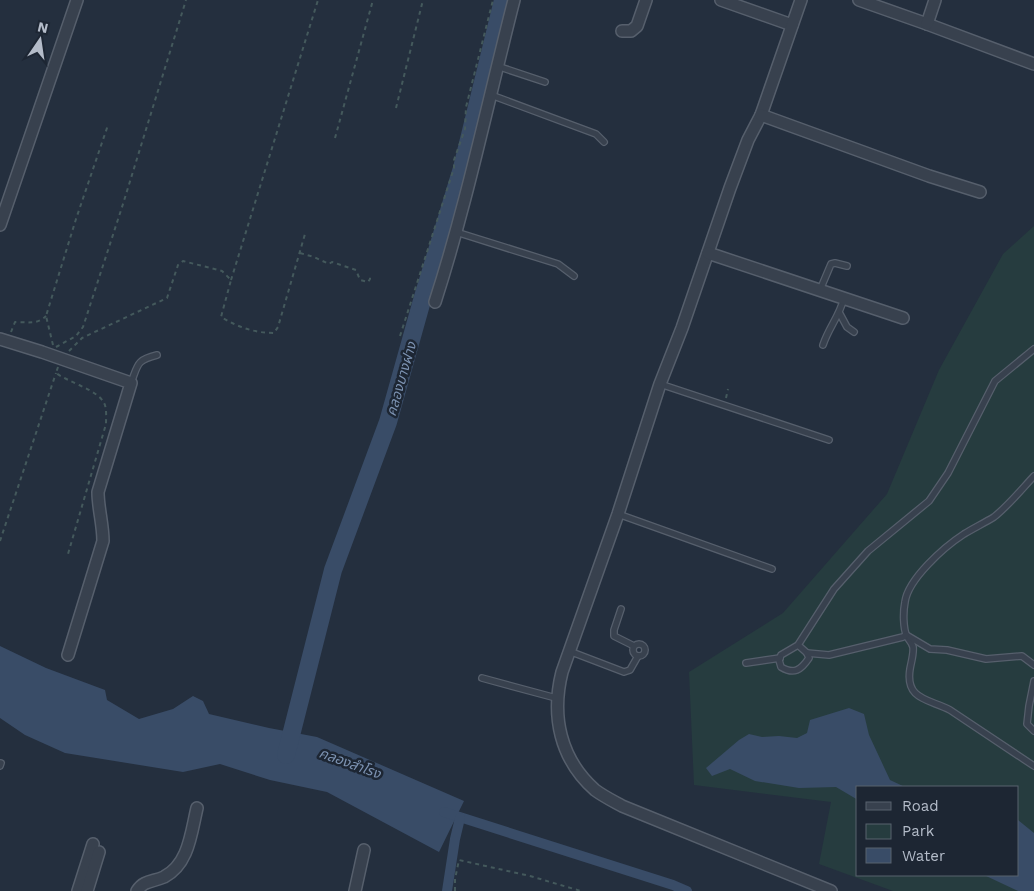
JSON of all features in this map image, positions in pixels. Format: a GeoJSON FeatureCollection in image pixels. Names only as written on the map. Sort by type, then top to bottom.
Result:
{"type":"FeatureCollection","features":[{"type":"Feature","properties":{"kind":"street"},"geometry":{"type":"LineString","coordinates":[[0,225],[77,0]]}},
{"type":"Feature","properties":{"kind":"street"},"geometry":{"type":"LineString","coordinates":[[435,302],[479,149],[514,0]]}},
{"type":"Feature","properties":{"kind":"street"},"geometry":{"type":"LineString","coordinates":[[622,31],[631,31],[637,26],[646,0]]}},
{"type":"Feature","properties":{"kind":"street"},"geometry":{"type":"LineString","coordinates":[[721,0],[792,25]]}},
{"type":"Feature","properties":{"kind":"street"},"geometry":{"type":"LineString","coordinates":[[801,0],[761,115],[748,140],[660,384],[618,514],[562,672],[556,698],[556,714],[562,743],[574,766],[595,790],[622,806],[830,891]]}},
{"type":"Feature","properties":{"kind":"street"},"geometry":{"type":"LineString","coordinates":[[859,0],[1034,64]]}},
{"type":"Feature","properties":{"kind":"street"},"geometry":{"type":"LineString","coordinates":[[928,24],[936,0]]}},
{"type":"Feature","properties":{"kind":"street"},"geometry":{"type":"LineString","coordinates":[[761,115],[929,176],[980,192]]}},
{"type":"Feature","properties":{"kind":"street"},"geometry":{"type":"LineString","coordinates":[[708,253],[903,318]]}},
{"type":"Feature","properties":{"kind":"street"},"geometry":{"type":"LineString","coordinates":[[3,340],[131,383],[98,492],[98,506],[103,526],[103,541],[68,655]]}},
{"type":"Feature","properties":{"kind":"street"},"geometry":{"type":"LineString","coordinates":[[137,891],[146,882],[164,877],[180,864],[187,850],[197,808]]}},
{"type":"Feature","properties":{"kind":"street"},"geometry":{"type":"LineString","coordinates":[[78,891],[96,848],[87,891]]}},
{"type":"Feature","properties":{"kind":"street"},"geometry":{"type":"LineString","coordinates":[[355,891],[364,850]]}},
{"type":"Feature","properties":{"kind":"lane"},"geometry":{"type":"LineString","coordinates":[[497,66],[545,82]]}},
{"type":"Feature","properties":{"kind":"lane"},"geometry":{"type":"LineString","coordinates":[[491,95],[596,134],[604,142]]}},
{"type":"Feature","properties":{"kind":"lane"},"geometry":{"type":"LineString","coordinates":[[456,232],[558,264],[574,276]]}},
{"type":"Feature","properties":{"kind":"lane"},"geometry":{"type":"LineString","coordinates":[[820,290],[831,264],[835,263],[846,266]]}},
{"type":"Feature","properties":{"kind":"lane"},"geometry":{"type":"LineString","coordinates":[[823,345],[828,331],[840,314],[844,298]]}},
{"type":"Feature","properties":{"kind":"lane"},"geometry":{"type":"LineString","coordinates":[[840,314],[847,327],[854,332]]}},
{"type":"Feature","properties":{"kind":"lane"},"geometry":{"type":"LineString","coordinates":[[807,652],[809,658],[796,671],[788,671],[780,667],[780,658],[785,651],[798,645],[834,589],[868,551],[929,501],[948,473],[995,381],[1034,349]]}},
{"type":"Feature","properties":{"kind":"lane"},"geometry":{"type":"LineString","coordinates":[[131,383],[141,360],[157,355]]}},
{"type":"Feature","properties":{"kind":"lane"},"geometry":{"type":"LineString","coordinates":[[660,384],[829,440]]}},
{"type":"Feature","properties":{"kind":"lane"},"geometry":{"type":"LineString","coordinates":[[1034,476],[1008,505],[949,545],[917,577],[907,592],[905,602],[906,635],[913,648],[909,676],[910,684],[916,695],[950,710],[1034,766]]}},
{"type":"Feature","properties":{"kind":"lane"},"geometry":{"type":"LineString","coordinates":[[618,514],[772,569]]}},
{"type":"Feature","properties":{"kind":"lane"},"geometry":{"type":"LineString","coordinates":[[621,609],[614,630],[614,636],[634,646]]}},
{"type":"Feature","properties":{"kind":"lane"},"geometry":{"type":"LineString","coordinates":[[798,645],[807,652],[829,655],[906,635]]}},
{"type":"Feature","properties":{"kind":"lane"},"geometry":{"type":"LineString","coordinates":[[906,635],[930,649],[947,650],[986,659],[1022,656],[1034,665]]}},
{"type":"Feature","properties":{"kind":"lane"},"geometry":{"type":"LineString","coordinates":[[569,651],[624,672],[630,670],[638,656],[644,652],[644,646],[638,643],[634,646]]}},
{"type":"Feature","properties":{"kind":"lane"},"geometry":{"type":"LineString","coordinates":[[634,646],[633,653],[638,656]]}},
{"type":"Feature","properties":{"kind":"lane"},"geometry":{"type":"LineString","coordinates":[[746,663],[780,658]]}},
{"type":"Feature","properties":{"kind":"lane"},"geometry":{"type":"LineString","coordinates":[[482,678],[556,698]]}},
{"type":"Feature","properties":{"kind":"lane"},"geometry":{"type":"LineString","coordinates":[[1034,680],[1027,724],[1034,731]]}},
{"type":"Feature","properties":{"kind":"path"},"geometry":{"type":"LineString","coordinates":[[46,316],[54,344],[52,350],[76,336],[83,327],[186,0]]}},
{"type":"Feature","properties":{"kind":"path"},"geometry":{"type":"LineString","coordinates":[[305,234],[278,327],[274,333],[263,333],[239,327],[221,317],[318,0]]}},
{"type":"Feature","properties":{"kind":"path"},"geometry":{"type":"LineString","coordinates":[[335,138],[373,0]]}},
{"type":"Feature","properties":{"kind":"path"},"geometry":{"type":"LineString","coordinates":[[396,108],[423,0]]}},
{"type":"Feature","properties":{"kind":"path"},"geometry":{"type":"LineString","coordinates":[[400,336],[465,129],[466,107],[493,0]]}},
{"type":"Feature","properties":{"kind":"path"},"geometry":{"type":"LineString","coordinates":[[3,340],[15,322],[35,323],[41,321],[46,316],[76,219],[108,126]]}},
{"type":"Feature","properties":{"kind":"path"},"geometry":{"type":"LineString","coordinates":[[300,253],[329,264],[332,262],[356,270],[360,280],[368,282],[370,274]]}},
{"type":"Feature","properties":{"kind":"path"},"geometry":{"type":"LineString","coordinates":[[0,540],[60,358],[82,338],[167,298],[178,265],[183,261],[222,271],[231,280]]}},
{"type":"Feature","properties":{"kind":"path"},"geometry":{"type":"LineString","coordinates":[[56,373],[66,380],[97,394],[105,404],[106,424],[68,554]]}},
{"type":"Feature","properties":{"kind":"path"},"geometry":{"type":"LineString","coordinates":[[724,405],[728,389]]}},
{"type":"Feature","properties":{"kind":"path"},"geometry":{"type":"LineString","coordinates":[[455,891],[455,879],[459,860],[530,876],[581,891]]}},
{"type":"Feature","properties":{"kind":"green space"},"geometry":{"type":"Polygon","coordinates":[[[1034,226],[1034,891],[893,891],[819,864],[831,802],[694,785],[689,672],[783,613],[887,494],[939,370],[1003,254],[1034,226]]]}},
{"type":"Feature","properties":{"kind":"water"},"geometry":{"type":"Polygon","coordinates":[[[0,646],[46,668],[105,690],[107,700],[139,719],[173,709],[193,696],[203,701],[209,714],[317,737],[464,801],[439,852],[327,792],[270,780],[220,764],[183,772],[65,753],[25,735],[0,718],[0,646]]]}},
{"type":"Feature","properties":{"kind":"water"},"geometry":{"type":"Polygon","coordinates":[[[849,708],[864,714],[869,735],[890,780],[903,786],[856,786],[856,799],[836,787],[799,788],[755,781],[730,769],[712,776],[706,768],[749,734],[762,737],[797,738],[807,733],[810,720],[849,708]]]}},
{"type":"Feature","properties":{"kind":"water"},"geometry":{"type":"Polygon","coordinates":[[[1019,821],[1034,833],[1034,891],[1018,891],[986,876],[1019,876],[1019,821]]]}},
{"type":"Feature","properties":{"kind":"waterway","name":"คลองบางฝาง"},"geometry":{"type":"LineString","coordinates":[[286,755],[333,570],[388,422],[462,168],[503,0]]}},
{"type":"Feature","properties":{"kind":"waterway","name":"คลองสำโรง"},"geometry":{"type":"LineString","coordinates":[[444,812],[687,891]]}},
{"type":"Feature","properties":{"kind":"waterway"},"geometry":{"type":"LineString","coordinates":[[447,891],[460,818]]}}]}
